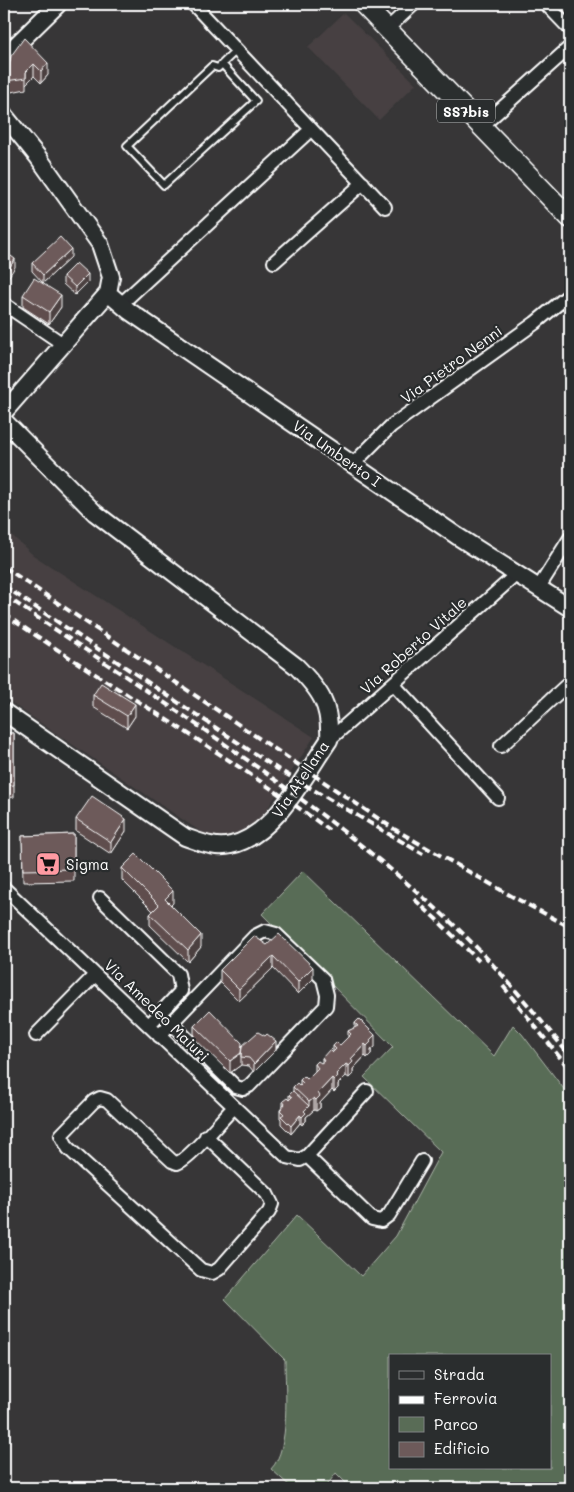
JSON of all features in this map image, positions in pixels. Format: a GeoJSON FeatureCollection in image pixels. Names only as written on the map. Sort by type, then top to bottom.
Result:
{"type":"FeatureCollection","features":[{"type":"Feature","properties":{"kind":"main road"},"geometry":{"type":"LineString","coordinates":[[4,57],[57,4]]}},
{"type":"Feature","properties":{"kind":"main road","name":"SS7bis"},"geometry":{"type":"LineString","coordinates":[[362,4],[570,218]]}},
{"type":"Feature","properties":{"kind":"main road"},"geometry":{"type":"LineString","coordinates":[[4,115],[38,157],[100,244],[111,277],[108,293],[4,412]]}},
{"type":"Feature","properties":{"kind":"main road","name":"Via Umberto I"},"geometry":{"type":"LineString","coordinates":[[108,293],[121,304],[457,536],[540,587],[570,608]]}},
{"type":"Feature","properties":{"kind":"main road","name":"Via Atellana"},"geometry":{"type":"LineString","coordinates":[[4,421],[95,513],[296,666],[316,687],[328,709],[329,740],[272,821],[253,837],[230,846],[209,846],[186,837],[4,712]]}},
{"type":"Feature","properties":{"kind":"street"},"geometry":{"type":"LineString","coordinates":[[193,4],[385,207]]}},
{"type":"Feature","properties":{"kind":"street"},"geometry":{"type":"LineString","coordinates":[[387,29],[414,4]]}},
{"type":"Feature","properties":{"kind":"street"},"geometry":{"type":"LineString","coordinates":[[546,4],[570,30]]}},
{"type":"Feature","properties":{"kind":"street"},"geometry":{"type":"LineString","coordinates":[[482,126],[570,46]]}},
{"type":"Feature","properties":{"kind":"street"},"geometry":{"type":"LineString","coordinates":[[121,304],[306,134]]}},
{"type":"Feature","properties":{"kind":"street"},"geometry":{"type":"LineString","coordinates":[[274,262],[363,183]]}},
{"type":"Feature","properties":{"kind":"street","name":"Via Pietro Nenni"},"geometry":{"type":"LineString","coordinates":[[353,464],[391,426],[535,323],[570,294]]}},
{"type":"Feature","properties":{"kind":"street"},"geometry":{"type":"LineString","coordinates":[[4,304],[62,344]]}},
{"type":"Feature","properties":{"kind":"street"},"geometry":{"type":"LineString","coordinates":[[540,587],[570,538]]}},
{"type":"Feature","properties":{"kind":"street","name":"Via Roberto Vitale"},"geometry":{"type":"LineString","coordinates":[[329,740],[518,573]]}},
{"type":"Feature","properties":{"kind":"street"},"geometry":{"type":"LineString","coordinates":[[501,746],[570,682]]}},
{"type":"Feature","properties":{"kind":"street"},"geometry":{"type":"LineString","coordinates":[[393,684],[498,798]]}},
{"type":"Feature","properties":{"kind":"street","name":"Via Amedeo Maiuri"},"geometry":{"type":"LineString","coordinates":[[4,888],[287,1157],[300,1160],[307,1156]]}},
{"type":"Feature","properties":{"kind":"street"},"geometry":{"type":"LineString","coordinates":[[100,898],[178,974],[181,992],[149,1026]]}},
{"type":"Feature","properties":{"kind":"street"},"geometry":{"type":"LineString","coordinates":[[159,1036],[171,1023],[255,936],[265,931],[276,934],[323,979],[327,995],[326,1006],[249,1086],[243,1089],[236,1087],[171,1023]]}},
{"type":"Feature","properties":{"kind":"street"},"geometry":{"type":"LineString","coordinates":[[36,1035],[95,974]]}},
{"type":"Feature","properties":{"kind":"street"},"geometry":{"type":"LineString","coordinates":[[367,1091],[307,1156],[372,1219],[381,1221],[389,1214],[422,1161]]}},
{"type":"Feature","properties":{"kind":"street"},"geometry":{"type":"LineString","coordinates":[[206,1136],[267,1194],[272,1204],[269,1212],[220,1269],[212,1273],[202,1270],[68,1148],[61,1135],[94,1101],[100,1098],[107,1100],[172,1161],[177,1163],[183,1161],[206,1136],[234,1107]]}},
{"type":"Feature","properties":{"kind":"lane"},"geometry":{"type":"LineString","coordinates":[[222,64],[256,101],[164,185],[127,146],[212,66],[218,68],[222,64],[236,50]]}},
{"type":"Feature","properties":{"kind":"shaded area"},"geometry":{"type":"Polygon","coordinates":[[[344,13],[416,84],[379,120],[308,47],[344,13]]]}},
{"type":"Feature","properties":{"kind":"shaded area"},"geometry":{"type":"Polygon","coordinates":[[[4,528],[33,555],[314,737],[260,820],[249,831],[229,839],[214,838],[201,832],[4,698],[4,528]]]}},
{"type":"Feature","properties":{"kind":"green space"},"geometry":{"type":"Polygon","coordinates":[[[303,871],[494,1056],[513,1025],[570,1097],[570,1488],[351,1488],[336,1473],[325,1488],[292,1488],[271,1469],[282,1447],[286,1418],[285,1360],[225,1299],[297,1215],[361,1276],[396,1236],[441,1152],[364,1077],[393,1047],[262,914],[303,871]]]}},
{"type":"Feature","properties":{"kind":"building"},"geometry":{"type":"Polygon","coordinates":[[[24,38],[48,63],[41,71],[34,64],[26,72],[26,78],[6,81],[11,56],[24,38]]]}},
{"type":"Feature","properties":{"kind":"building"},"geometry":{"type":"Polygon","coordinates":[[[60,237],[71,249],[43,275],[32,263],[60,237]]]}},
{"type":"Feature","properties":{"kind":"building"},"geometry":{"type":"Polygon","coordinates":[[[4,251],[15,259],[4,276],[4,251]]]}},
{"type":"Feature","properties":{"kind":"building"},"geometry":{"type":"Polygon","coordinates":[[[76,263],[88,274],[75,287],[63,276],[76,263]]]}},
{"type":"Feature","properties":{"kind":"building"},"geometry":{"type":"Polygon","coordinates":[[[34,278],[61,295],[49,312],[23,295],[34,278]]]}},
{"type":"Feature","properties":{"kind":"building"},"geometry":{"type":"Polygon","coordinates":[[[4,309],[10,313],[4,322],[4,309]]]}},
{"type":"Feature","properties":{"kind":"building"},"geometry":{"type":"Polygon","coordinates":[[[4,353],[9,357],[4,365],[4,353]]]}},
{"type":"Feature","properties":{"kind":"building"},"geometry":{"type":"Polygon","coordinates":[[[101,683],[135,704],[127,716],[93,695],[101,683]]]}},
{"type":"Feature","properties":{"kind":"building"},"geometry":{"type":"Polygon","coordinates":[[[4,733],[14,733],[14,785],[4,786],[4,733]]]}},
{"type":"Feature","properties":{"kind":"building"},"geometry":{"type":"Polygon","coordinates":[[[92,796],[126,819],[111,842],[76,819],[92,796]]]}},
{"type":"Feature","properties":{"kind":"building","name":"Sigma"},"geometry":{"type":"Polygon","coordinates":[[[74,834],[74,869],[23,870],[22,836],[74,834]]]}},
{"type":"Feature","properties":{"kind":"building"},"geometry":{"type":"Polygon","coordinates":[[[136,854],[173,891],[165,899],[201,935],[188,950],[150,914],[159,905],[122,868],[136,854]]]}},
{"type":"Feature","properties":{"kind":"building"},"geometry":{"type":"Polygon","coordinates":[[[279,934],[313,967],[298,982],[273,956],[239,989],[220,970],[254,936],[267,945],[279,934]]]}},
{"type":"Feature","properties":{"kind":"building"},"geometry":{"type":"Polygon","coordinates":[[[210,1010],[242,1043],[241,1053],[230,1061],[194,1026],[210,1010]]]}},
{"type":"Feature","properties":{"kind":"building"},"geometry":{"type":"Polygon","coordinates":[[[359,1019],[375,1035],[370,1040],[371,1042],[367,1046],[365,1044],[351,1059],[353,1062],[349,1066],[346,1064],[336,1074],[338,1076],[334,1080],[332,1078],[318,1093],[320,1096],[316,1100],[314,1098],[309,1102],[293,1087],[297,1083],[300,1086],[303,1083],[300,1080],[304,1076],[307,1079],[318,1068],[315,1064],[318,1061],[321,1063],[324,1061],[322,1058],[330,1049],[333,1052],[336,1049],[333,1046],[337,1042],[340,1045],[351,1034],[348,1031],[358,1026],[355,1023],[359,1019]]]}},
{"type":"Feature","properties":{"kind":"building"},"geometry":{"type":"Polygon","coordinates":[[[258,1032],[265,1036],[267,1034],[276,1041],[254,1064],[249,1058],[241,1057],[242,1046],[258,1032]]]}},
{"type":"Feature","properties":{"kind":"building"},"geometry":{"type":"Polygon","coordinates":[[[293,1091],[309,1106],[304,1111],[306,1113],[302,1117],[300,1115],[291,1126],[281,1116],[284,1114],[280,1110],[285,1104],[283,1101],[287,1098],[289,1100],[292,1097],[289,1095],[293,1091]]]}},
{"type":"Feature","properties":{"kind":"railway"},"geometry":{"type":"LineString","coordinates":[[4,567],[394,829],[570,927]]}},
{"type":"Feature","properties":{"kind":"railway"},"geometry":{"type":"LineString","coordinates":[[4,586],[276,768],[423,854]]}},
{"type":"Feature","properties":{"kind":"railway"},"geometry":{"type":"LineString","coordinates":[[4,595],[228,746],[337,826],[390,869],[459,929],[508,982],[570,1056]]}},
{"type":"Feature","properties":{"kind":"railway"},"geometry":{"type":"LineString","coordinates":[[4,614],[249,774],[329,830]]}},
{"type":"Feature","properties":{"kind":"railway"},"geometry":{"type":"LineString","coordinates":[[414,899],[479,961]]}},
{"type":"Feature","properties":{"kind":"railway"},"geometry":{"type":"LineString","coordinates":[[503,986],[570,1070]]}},
{"type":"Feature","properties":{"kind":"place","name":"Sigma"},"geometry":{"type":"Point","coordinates":[48,864]}}]}
